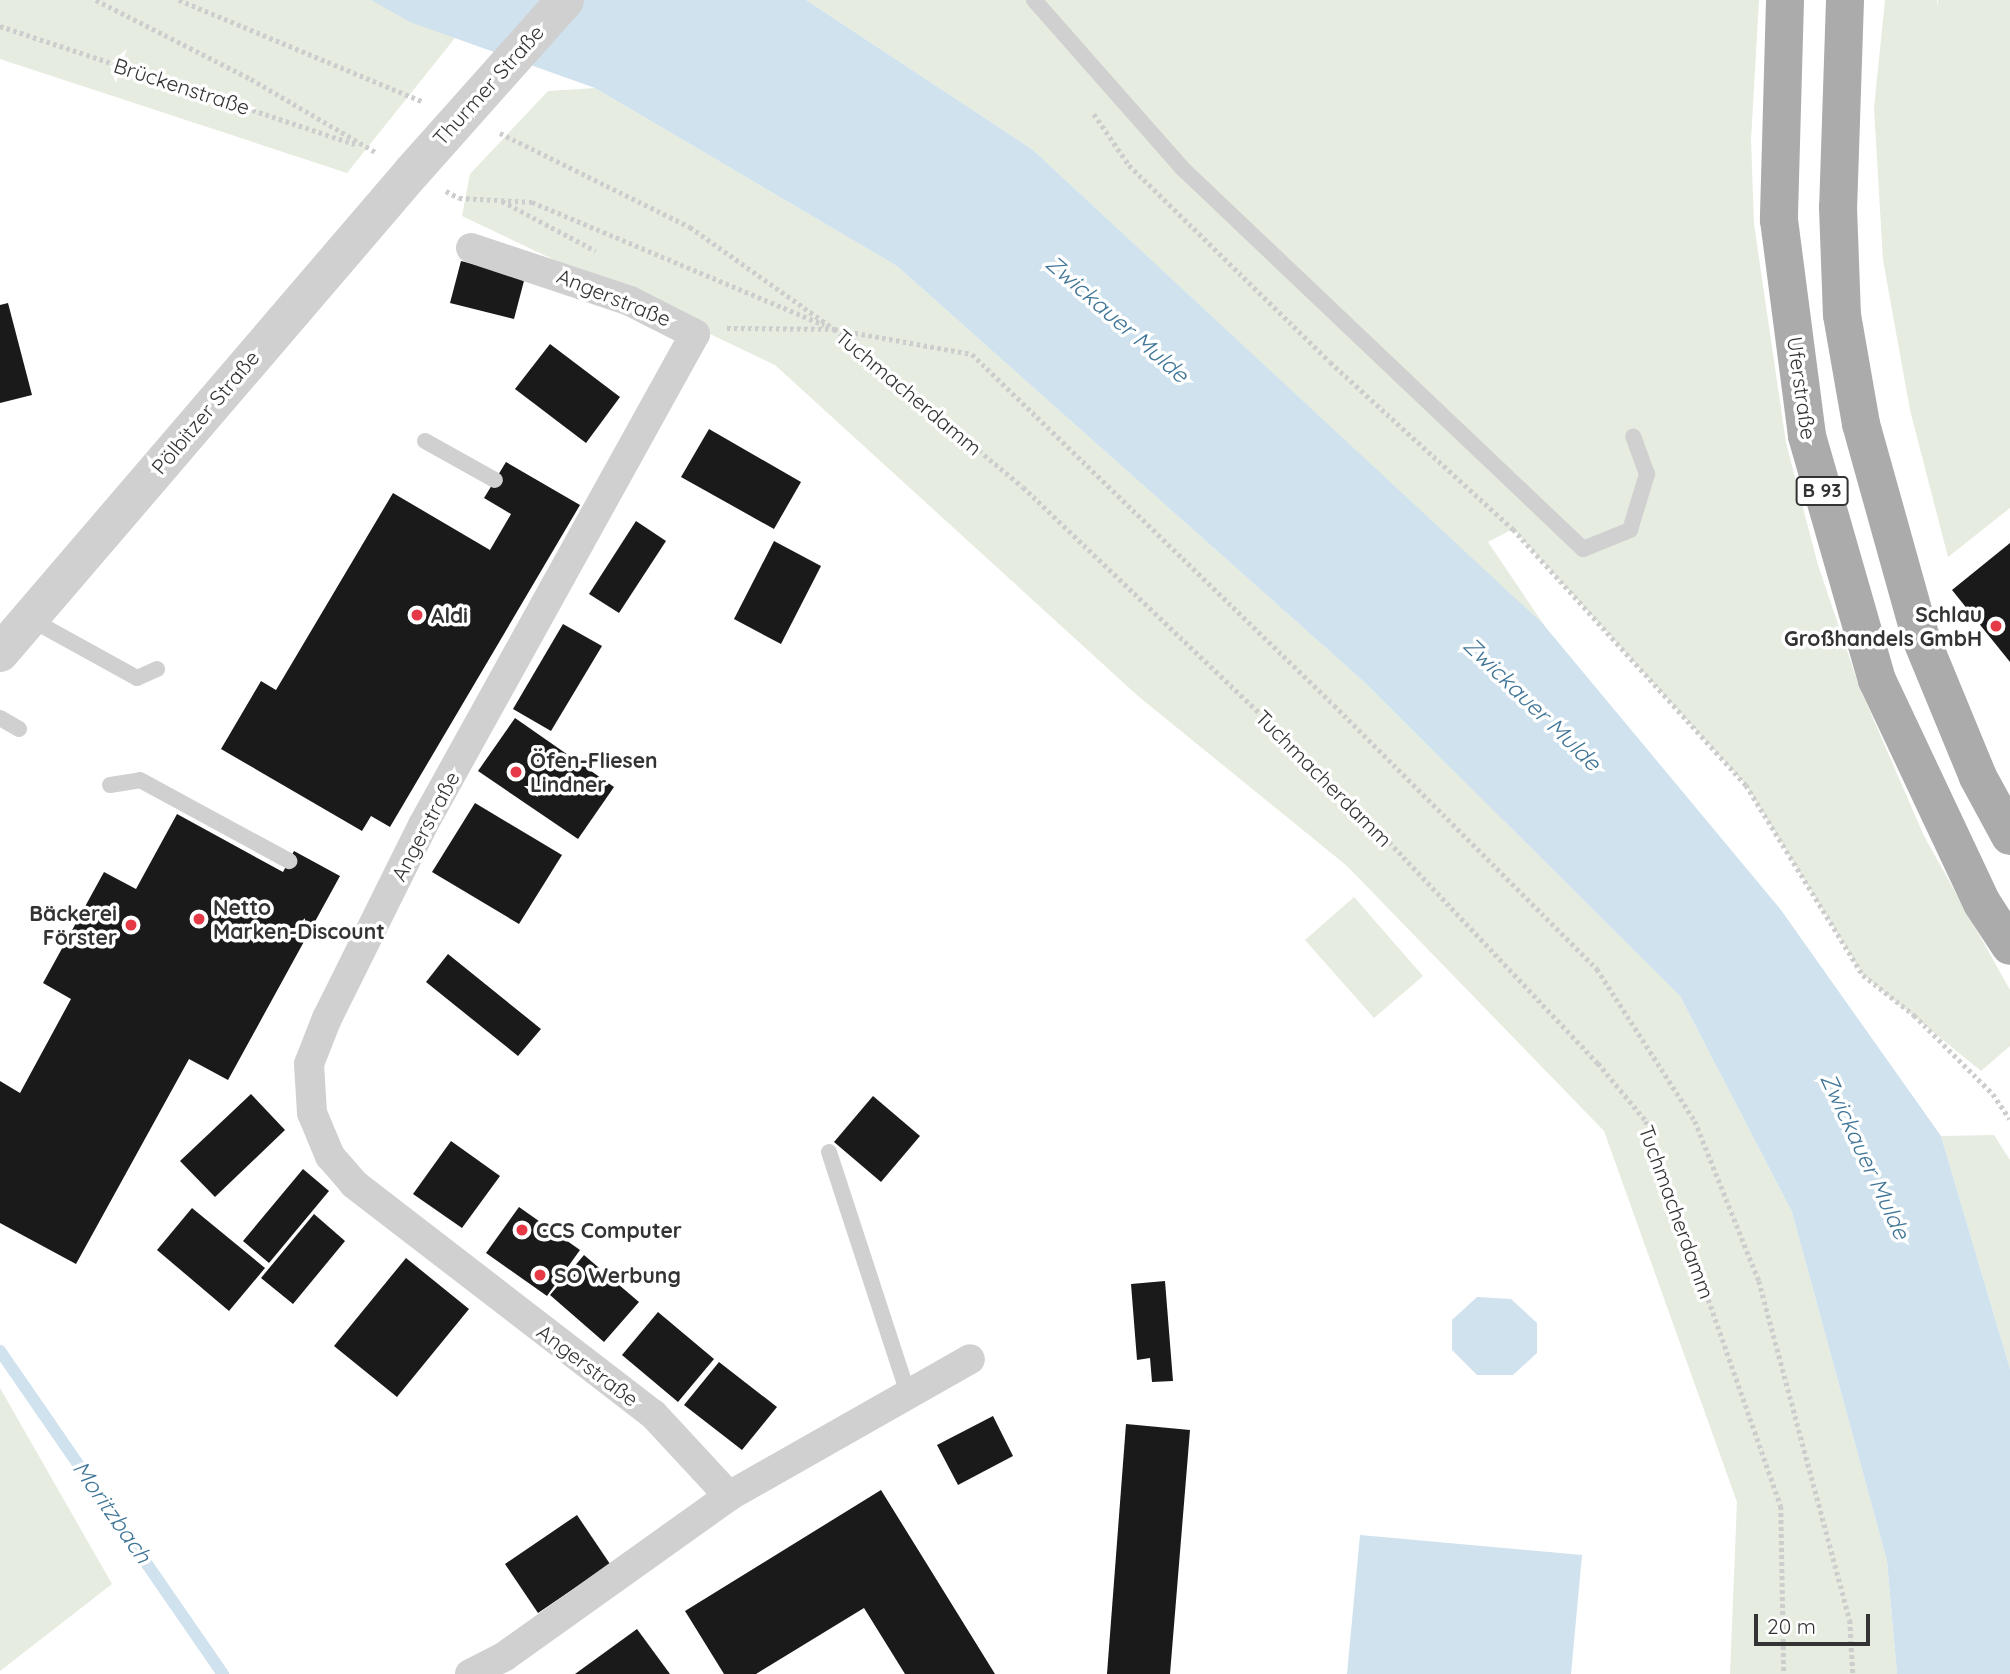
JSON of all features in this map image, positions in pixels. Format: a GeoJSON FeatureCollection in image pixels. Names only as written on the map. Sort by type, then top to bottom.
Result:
{"type":"FeatureCollection","features":[{"type":"Feature","properties":{"kind":"main road","name":"Uferstraße"},"geometry":{"type":"LineString","coordinates":[[1785,0],[1777,136],[1779,220],[1807,436],[1877,680],[1982,903],[2010,946]]}},
{"type":"Feature","properties":{"kind":"main road","name":"B 93"},"geometry":{"type":"LineString","coordinates":[[1845,0],[1838,207],[1842,315],[1861,424],[1920,636],[1978,777],[2010,836]]}},
{"type":"Feature","properties":{"kind":"street","name":"Thurmer Straße"},"geometry":{"type":"LineString","coordinates":[[412,172],[565,0]]}},
{"type":"Feature","properties":{"kind":"street","name":"Pölbitzer Straße"},"geometry":{"type":"LineString","coordinates":[[0,653],[32,620],[342,248],[412,172]]}},
{"type":"Feature","properties":{"kind":"street","name":"Angerstraße"},"geometry":{"type":"LineString","coordinates":[[471,248],[630,301],[695,334],[424,825],[309,1064],[312,1113],[330,1156],[354,1184],[653,1414],[729,1496]]}},
{"type":"Feature","properties":{"kind":"street"},"geometry":{"type":"LineString","coordinates":[[470,1674],[505,1656],[729,1496],[970,1359]]}},
{"type":"Feature","properties":{"kind":"lane"},"geometry":{"type":"LineString","coordinates":[[1034,0],[1182,168],[1583,548],[1630,530],[1647,474],[1633,436]]}},
{"type":"Feature","properties":{"kind":"lane"},"geometry":{"type":"LineString","coordinates":[[425,441],[495,480]]}},
{"type":"Feature","properties":{"kind":"lane"},"geometry":{"type":"LineString","coordinates":[[32,620],[137,678],[157,669]]}},
{"type":"Feature","properties":{"kind":"lane"},"geometry":{"type":"LineString","coordinates":[[0,718],[19,729]]}},
{"type":"Feature","properties":{"kind":"lane"},"geometry":{"type":"LineString","coordinates":[[110,785],[140,780],[289,861]]}},
{"type":"Feature","properties":{"kind":"lane"},"geometry":{"type":"LineString","coordinates":[[829,1152],[908,1394]]}},
{"type":"Feature","properties":{"kind":"path"},"geometry":{"type":"LineString","coordinates":[[96,0],[251,79],[364,147],[412,172]]}},
{"type":"Feature","properties":{"kind":"path"},"geometry":{"type":"LineString","coordinates":[[179,0],[430,104]]}},
{"type":"Feature","properties":{"kind":"path","name":"Brückenstraße"},"geometry":{"type":"LineString","coordinates":[[0,26],[364,147]]}},
{"type":"Feature","properties":{"kind":"path"},"geometry":{"type":"LineString","coordinates":[[1091,110],[1129,165],[1330,362],[1513,528],[1746,785],[1863,975],[1914,1015],[1993,1094],[2010,1119]]}},
{"type":"Feature","properties":{"kind":"path","name":"Tuchmacherdamm"},"geometry":{"type":"LineString","coordinates":[[493,131],[690,227],[834,329],[1023,487],[1346,796],[1598,1063],[1646,1121],[1781,1506],[1784,1674]]}},
{"type":"Feature","properties":{"kind":"path"},"geometry":{"type":"LineString","coordinates":[[459,198],[532,201],[834,329]]}},
{"type":"Feature","properties":{"kind":"path"},"geometry":{"type":"LineString","coordinates":[[695,334],[718,328],[834,329],[972,354],[1334,705],[1597,969],[1695,1121],[1759,1280],[1850,1620],[1853,1674]]}},
{"type":"Feature","properties":{"kind":"shaded area"},"geometry":{"type":"Polygon","coordinates":[[[0,0],[371,0],[455,38],[347,173],[0,59],[0,0]]]}},
{"type":"Feature","properties":{"kind":"shaded area"},"geometry":{"type":"Polygon","coordinates":[[[806,0],[1759,0],[1751,140],[1754,224],[1786,443],[1818,565],[1859,686],[1924,836],[2010,990],[2010,1046],[1981,1071],[1863,975],[1746,785],[1513,529],[1488,542],[1546,628],[1033,150],[806,0]]]}},
{"type":"Feature","properties":{"kind":"shaded area"},"geometry":{"type":"Polygon","coordinates":[[[1885,0],[1937,0],[1937,7],[1938,0],[2010,0],[2010,508],[1948,557],[1910,410],[1883,260],[1874,108],[1885,0]]]}},
{"type":"Feature","properties":{"kind":"shaded area"},"geometry":{"type":"Polygon","coordinates":[[[595,88],[897,266],[1362,680],[1680,996],[1792,1212],[1887,1561],[1897,1674],[1730,1674],[1737,1502],[1604,1131],[1347,866],[1138,696],[775,365],[462,216],[470,174],[548,91],[595,88]]]}},
{"type":"Feature","properties":{"kind":"shaded area"},"geometry":{"type":"Polygon","coordinates":[[[1354,897],[1423,976],[1374,1018],[1305,940],[1354,897]]]}},
{"type":"Feature","properties":{"kind":"shaded area"},"geometry":{"type":"Polygon","coordinates":[[[1994,1135],[2010,1160],[2010,1369],[1941,1136],[1994,1135]]]}},
{"type":"Feature","properties":{"kind":"shaded area"},"geometry":{"type":"Polygon","coordinates":[[[0,1388],[112,1584],[0,1671],[0,1388]]]}},
{"type":"Feature","properties":{"kind":"water","name":"Zwickauer Mulde"},"geometry":{"type":"Polygon","coordinates":[[[371,0],[806,0],[1033,150],[1543,624],[1781,910],[1941,1136],[2010,1369],[2010,1674],[1897,1674],[1887,1561],[1792,1212],[1680,996],[1362,680],[897,266],[595,88],[410,22],[371,0]]]}},
{"type":"Feature","properties":{"kind":"water"},"geometry":{"type":"Polygon","coordinates":[[[1477,1297],[1511,1299],[1537,1323],[1537,1353],[1513,1375],[1477,1375],[1452,1350],[1452,1320],[1477,1297]]]}},
{"type":"Feature","properties":{"kind":"water"},"geometry":{"type":"Polygon","coordinates":[[[1360,1535],[1582,1555],[1571,1674],[1347,1674],[1360,1535]]]}},
{"type":"Feature","properties":{"kind":"building"},"geometry":{"type":"Polygon","coordinates":[[[461,261],[525,277],[514,319],[450,303],[461,261]]]}},
{"type":"Feature","properties":{"kind":"building"},"geometry":{"type":"Polygon","coordinates":[[[8,303],[32,395],[0,403],[0,305],[8,303]]]}},
{"type":"Feature","properties":{"kind":"building"},"geometry":{"type":"Polygon","coordinates":[[[550,344],[620,397],[586,443],[515,389],[550,344]]]}},
{"type":"Feature","properties":{"kind":"building"},"geometry":{"type":"Polygon","coordinates":[[[709,429],[801,482],[774,529],[681,477],[709,429]]]}},
{"type":"Feature","properties":{"kind":"building","name":"Aldi"},"geometry":{"type":"Polygon","coordinates":[[[506,462],[580,505],[390,827],[371,816],[362,831],[221,749],[261,681],[276,690],[393,493],[490,550],[511,514],[484,498],[506,462]]]}},
{"type":"Feature","properties":{"kind":"building"},"geometry":{"type":"Polygon","coordinates":[[[636,521],[666,541],[619,613],[589,594],[636,521]]]}},
{"type":"Feature","properties":{"kind":"building"},"geometry":{"type":"Polygon","coordinates":[[[774,541],[821,566],[781,644],[734,619],[774,541]]]}},
{"type":"Feature","properties":{"kind":"building","name":"Schlau Großhandels GmbH"},"geometry":{"type":"Polygon","coordinates":[[[2010,543],[2010,662],[1952,590],[2010,543]]]}},
{"type":"Feature","properties":{"kind":"building"},"geometry":{"type":"Polygon","coordinates":[[[563,624],[602,646],[551,731],[513,709],[563,624]]]}},
{"type":"Feature","properties":{"kind":"building"},"geometry":{"type":"Polygon","coordinates":[[[515,718],[614,787],[578,839],[478,771],[515,718]]]}},
{"type":"Feature","properties":{"kind":"building"},"geometry":{"type":"Polygon","coordinates":[[[475,803],[562,855],[519,924],[432,872],[475,803]]]}},
{"type":"Feature","properties":{"kind":"building"},"geometry":{"type":"Polygon","coordinates":[[[177,814],[283,872],[294,851],[340,876],[228,1080],[189,1059],[76,1264],[0,1223],[0,1081],[20,1093],[71,999],[43,983],[104,872],[136,889],[177,814]]]}},
{"type":"Feature","properties":{"kind":"building"},"geometry":{"type":"Polygon","coordinates":[[[448,954],[541,1029],[518,1056],[426,982],[448,954]]]}},
{"type":"Feature","properties":{"kind":"building"},"geometry":{"type":"Polygon","coordinates":[[[251,1094],[285,1130],[215,1197],[180,1161],[251,1094]]]}},
{"type":"Feature","properties":{"kind":"building"},"geometry":{"type":"Polygon","coordinates":[[[873,1096],[920,1136],[881,1182],[834,1142],[873,1096]]]}},
{"type":"Feature","properties":{"kind":"building"},"geometry":{"type":"Polygon","coordinates":[[[451,1141],[500,1176],[462,1228],[413,1194],[451,1141]]]}},
{"type":"Feature","properties":{"kind":"building"},"geometry":{"type":"Polygon","coordinates":[[[303,1169],[329,1191],[269,1263],[243,1241],[303,1169]]]}},
{"type":"Feature","properties":{"kind":"building"},"geometry":{"type":"Polygon","coordinates":[[[519,1207],[580,1250],[547,1296],[486,1253],[519,1207]]]}},
{"type":"Feature","properties":{"kind":"building"},"geometry":{"type":"Polygon","coordinates":[[[192,1208],[265,1268],[229,1311],[157,1250],[192,1208]]]}},
{"type":"Feature","properties":{"kind":"building"},"geometry":{"type":"Polygon","coordinates":[[[314,1214],[345,1241],[293,1304],[261,1278],[314,1214]]]}},
{"type":"Feature","properties":{"kind":"building"},"geometry":{"type":"Polygon","coordinates":[[[584,1255],[639,1302],[604,1342],[550,1295],[584,1255]]]}},
{"type":"Feature","properties":{"kind":"building"},"geometry":{"type":"Polygon","coordinates":[[[406,1258],[469,1309],[397,1397],[334,1346],[406,1258]]]}},
{"type":"Feature","properties":{"kind":"building"},"geometry":{"type":"Polygon","coordinates":[[[1165,1281],[1173,1381],[1152,1382],[1150,1358],[1137,1360],[1131,1284],[1165,1281]]]}},
{"type":"Feature","properties":{"kind":"building"},"geometry":{"type":"Polygon","coordinates":[[[658,1312],[714,1359],[678,1402],[622,1355],[658,1312]]]}},
{"type":"Feature","properties":{"kind":"building"},"geometry":{"type":"Polygon","coordinates":[[[719,1362],[777,1407],[742,1450],[684,1405],[719,1362]]]}},
{"type":"Feature","properties":{"kind":"building"},"geometry":{"type":"Polygon","coordinates":[[[993,1416],[1013,1456],[958,1485],[937,1445],[993,1416]]]}},
{"type":"Feature","properties":{"kind":"building"},"geometry":{"type":"Polygon","coordinates":[[[1126,1424],[1190,1430],[1170,1674],[1107,1674],[1126,1424]]]}},
{"type":"Feature","properties":{"kind":"building"},"geometry":{"type":"Polygon","coordinates":[[[881,1490],[995,1674],[905,1674],[864,1608],[756,1674],[724,1674],[685,1611],[881,1490]]]}},
{"type":"Feature","properties":{"kind":"building"},"geometry":{"type":"Polygon","coordinates":[[[577,1515],[610,1564],[538,1613],[505,1564],[577,1515]]]}},
{"type":"Feature","properties":{"kind":"building"},"geometry":{"type":"Polygon","coordinates":[[[637,1629],[670,1674],[575,1674],[637,1629]]]}},
{"type":"Feature","properties":{"kind":"waterway","name":"Moritzbach"},"geometry":{"type":"LineString","coordinates":[[0,1351],[223,1674]]}},
{"type":"Feature","properties":{"kind":"place","name":"Aldi"},"geometry":{"type":"Point","coordinates":[417,615]}},
{"type":"Feature","properties":{"kind":"place","name":"Schlau Großhandels GmbH"},"geometry":{"type":"Point","coordinates":[1996,626]}},
{"type":"Feature","properties":{"kind":"place","name":"Öfen-Fliesen Lindner"},"geometry":{"type":"Point","coordinates":[516,772]}},
{"type":"Feature","properties":{"kind":"place","name":"Netto Marken-Discount"},"geometry":{"type":"Point","coordinates":[199,919]}},
{"type":"Feature","properties":{"kind":"place","name":"Bäckerei Förster"},"geometry":{"type":"Point","coordinates":[131,925]}},
{"type":"Feature","properties":{"kind":"place","name":"CCS Computer"},"geometry":{"type":"Point","coordinates":[522,1230]}},
{"type":"Feature","properties":{"kind":"place","name":"SO Werbung"},"geometry":{"type":"Point","coordinates":[540,1275]}}]}
